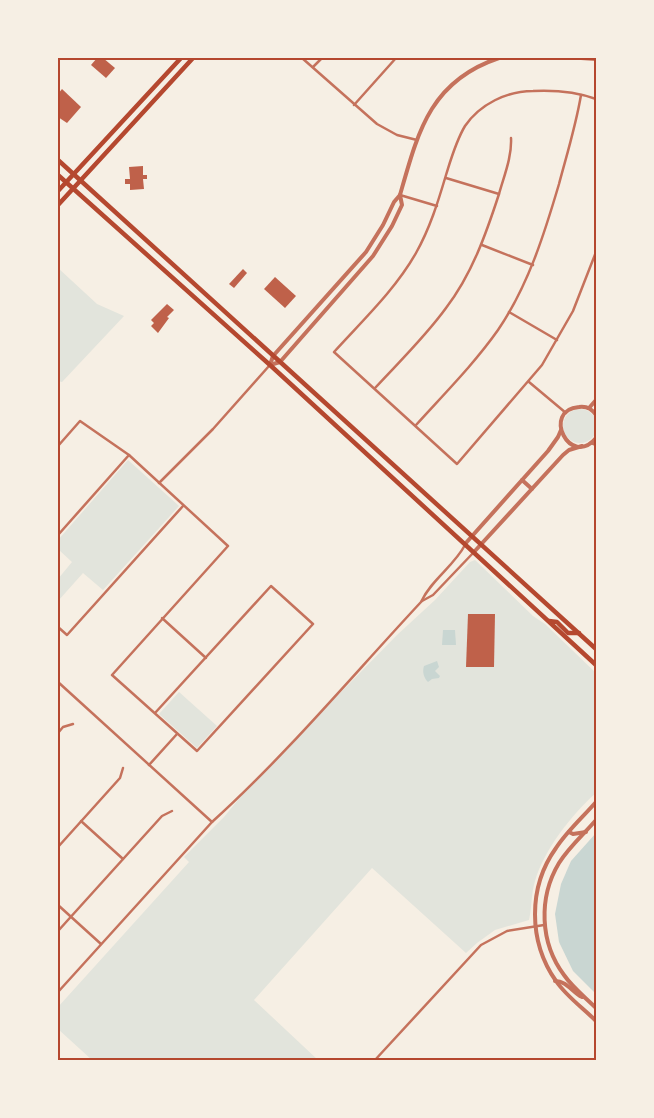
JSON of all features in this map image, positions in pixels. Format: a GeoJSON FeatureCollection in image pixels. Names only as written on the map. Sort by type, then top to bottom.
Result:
{"type":"FeatureCollection","features":[{"type":"Feature","properties":{"kind":"main road"},"geometry":{"type":"LineString","coordinates":[[58,191],[181,58]]}},
{"type":"Feature","properties":{"kind":"main road"},"geometry":{"type":"LineString","coordinates":[[58,205],[194,58]]}},
{"type":"Feature","properties":{"kind":"main road"},"geometry":{"type":"LineString","coordinates":[[156,84],[164,90]]}},
{"type":"Feature","properties":{"kind":"main road"},"geometry":{"type":"LineString","coordinates":[[58,160],[596,649]]}},
{"type":"Feature","properties":{"kind":"main road"},"geometry":{"type":"LineString","coordinates":[[58,175],[270,365],[596,665]]}},
{"type":"Feature","properties":{"kind":"main road"},"geometry":{"type":"LineString","coordinates":[[169,275],[176,267]]}},
{"type":"Feature","properties":{"kind":"main road"},"geometry":{"type":"LineString","coordinates":[[548,620],[557,622],[568,633],[580,633]]}},
{"type":"Feature","properties":{"kind":"street"},"geometry":{"type":"LineString","coordinates":[[302,58],[354,105],[386,130],[417,140]]}},
{"type":"Feature","properties":{"kind":"street"},"geometry":{"type":"LineString","coordinates":[[313,67],[322,58]]}},
{"type":"Feature","properties":{"kind":"street"},"geometry":{"type":"LineString","coordinates":[[354,105],[396,58]]}},
{"type":"Feature","properties":{"kind":"street"},"geometry":{"type":"LineString","coordinates":[[159,483],[213,429],[270,365],[273,356],[348,274],[371,245],[394,202],[400,195],[417,140],[431,108],[450,86],[477,67],[499,58]]}},
{"type":"Feature","properties":{"kind":"street"},"geometry":{"type":"LineString","coordinates":[[581,58],[596,60]]}},
{"type":"Feature","properties":{"kind":"street"},"geometry":{"type":"LineString","coordinates":[[596,99],[550,90],[523,91],[500,97],[483,108],[466,125],[455,147],[428,231],[404,272],[334,352],[457,464],[542,365],[573,311],[596,252]]}},
{"type":"Feature","properties":{"kind":"street"},"geometry":{"type":"LineString","coordinates":[[416,425],[485,348],[509,312],[533,265],[551,212],[576,122],[581,95]]}},
{"type":"Feature","properties":{"kind":"street"},"geometry":{"type":"LineString","coordinates":[[375,388],[446,308],[460,288],[482,245],[499,194],[512,146],[512,138]]}},
{"type":"Feature","properties":{"kind":"street"},"geometry":{"type":"LineString","coordinates":[[446,178],[499,194]]}},
{"type":"Feature","properties":{"kind":"street"},"geometry":{"type":"LineString","coordinates":[[400,195],[437,206]]}},
{"type":"Feature","properties":{"kind":"street"},"geometry":{"type":"LineString","coordinates":[[270,365],[280,362],[359,274],[392,226],[402,205],[400,195]]}},
{"type":"Feature","properties":{"kind":"street"},"geometry":{"type":"LineString","coordinates":[[371,245],[378,249]]}},
{"type":"Feature","properties":{"kind":"street"},"geometry":{"type":"LineString","coordinates":[[482,245],[533,265]]}},
{"type":"Feature","properties":{"kind":"street"},"geometry":{"type":"LineString","coordinates":[[509,312],[557,340]]}},
{"type":"Feature","properties":{"kind":"street"},"geometry":{"type":"LineString","coordinates":[[529,382],[566,413]]}},
{"type":"Feature","properties":{"kind":"street"},"geometry":{"type":"LineString","coordinates":[[589,408],[596,400]]}},
{"type":"Feature","properties":{"kind":"street"},"geometry":{"type":"LineString","coordinates":[[58,992],[212,822],[288,747],[420,602],[424,593],[460,554],[472,535],[553,444],[561,430],[562,418],[566,413],[576,407],[589,408],[596,415]]}},
{"type":"Feature","properties":{"kind":"street"},"geometry":{"type":"LineString","coordinates":[[58,446],[80,421],[129,455],[228,546],[112,674],[177,734],[197,751],[313,624],[271,586],[155,713]]}},
{"type":"Feature","properties":{"kind":"street"},"geometry":{"type":"LineString","coordinates":[[561,430],[570,444],[582,446]]}},
{"type":"Feature","properties":{"kind":"street"},"geometry":{"type":"LineString","coordinates":[[420,602],[433,596],[563,454],[591,443],[596,438]]}},
{"type":"Feature","properties":{"kind":"street"},"geometry":{"type":"LineString","coordinates":[[591,443],[596,445]]}},
{"type":"Feature","properties":{"kind":"street"},"geometry":{"type":"LineString","coordinates":[[58,535],[129,455]]}},
{"type":"Feature","properties":{"kind":"street"},"geometry":{"type":"LineString","coordinates":[[522,480],[532,490]]}},
{"type":"Feature","properties":{"kind":"street"},"geometry":{"type":"LineString","coordinates":[[58,627],[67,636],[183,506]]}},
{"type":"Feature","properties":{"kind":"street"},"geometry":{"type":"LineString","coordinates":[[162,618],[206,658]]}},
{"type":"Feature","properties":{"kind":"street"},"geometry":{"type":"LineString","coordinates":[[58,682],[212,822]]}},
{"type":"Feature","properties":{"kind":"street"},"geometry":{"type":"LineString","coordinates":[[58,733],[63,727],[73,724]]}},
{"type":"Feature","properties":{"kind":"street"},"geometry":{"type":"LineString","coordinates":[[149,765],[177,734]]}},
{"type":"Feature","properties":{"kind":"street"},"geometry":{"type":"LineString","coordinates":[[58,848],[120,778],[123,768]]}},
{"type":"Feature","properties":{"kind":"street"},"geometry":{"type":"LineString","coordinates":[[596,802],[568,832],[552,854],[539,881],[535,898],[534,925],[542,956],[556,980],[596,1021]]}},
{"type":"Feature","properties":{"kind":"street"},"geometry":{"type":"LineString","coordinates":[[58,930],[162,816],[172,811]]}},
{"type":"Feature","properties":{"kind":"street"},"geometry":{"type":"LineString","coordinates":[[596,820],[568,851],[555,870],[546,895],[544,925],[548,945],[556,963],[570,982],[596,1008]]}},
{"type":"Feature","properties":{"kind":"street"},"geometry":{"type":"LineString","coordinates":[[81,822],[123,859]]}},
{"type":"Feature","properties":{"kind":"street"},"geometry":{"type":"LineString","coordinates":[[568,832],[573,834],[586,832]]}},
{"type":"Feature","properties":{"kind":"street"},"geometry":{"type":"LineString","coordinates":[[58,905],[101,944]]}},
{"type":"Feature","properties":{"kind":"street"},"geometry":{"type":"LineString","coordinates":[[375,1060],[481,945],[507,931],[534,925],[544,925]]}},
{"type":"Feature","properties":{"kind":"street"},"geometry":{"type":"LineString","coordinates":[[556,980],[564,982],[576,994],[586,998]]}},
{"type":"Feature","properties":{"kind":"shaded area"},"geometry":{"type":"Polygon","coordinates":[[[58,268],[97,304],[124,316],[62,382],[58,381],[58,268]]]}},
{"type":"Feature","properties":{"kind":"shaded area"},"geometry":{"type":"Polygon","coordinates":[[[580,409],[587,410],[592,414],[596,419],[596,433],[592,438],[587,442],[580,443],[573,442],[568,438],[564,433],[563,426],[564,419],[568,414],[573,410],[580,409]]]}},
{"type":"Feature","properties":{"kind":"shaded area"},"geometry":{"type":"Polygon","coordinates":[[[128,460],[179,506],[103,590],[83,573],[58,601],[58,579],[72,562],[58,549],[58,540],[128,460]]]}},
{"type":"Feature","properties":{"kind":"shaded area"},"geometry":{"type":"Polygon","coordinates":[[[475,560],[596,673],[596,793],[560,833],[545,857],[534,886],[529,920],[495,930],[466,953],[372,868],[254,1000],[318,1060],[92,1060],[58,1029],[58,1007],[189,862],[184,857],[224,817],[247,789],[397,635],[435,600],[470,562],[475,560]]]}},
{"type":"Feature","properties":{"kind":"shaded area"},"geometry":{"type":"Polygon","coordinates":[[[443,630],[455,630],[456,645],[442,645],[443,630]]]}},
{"type":"Feature","properties":{"kind":"shaded area"},"geometry":{"type":"Polygon","coordinates":[[[437,661],[439,667],[435,671],[440,676],[428,682],[424,675],[424,666],[437,661]]]}},
{"type":"Feature","properties":{"kind":"shaded area"},"geometry":{"type":"Polygon","coordinates":[[[179,692],[217,726],[197,748],[159,714],[179,692]]]}},
{"type":"Feature","properties":{"kind":"shaded area"},"geometry":{"type":"Polygon","coordinates":[[[596,833],[596,994],[573,971],[559,942],[555,914],[561,884],[571,861],[596,833]]]}},
{"type":"Feature","properties":{"kind":"building"},"geometry":{"type":"Polygon","coordinates":[[[97,58],[103,58],[115,68],[106,78],[91,65],[97,58]]]}},
{"type":"Feature","properties":{"kind":"building"},"geometry":{"type":"Polygon","coordinates":[[[62,89],[81,107],[67,123],[58,117],[58,94],[62,89]]]}},
{"type":"Feature","properties":{"kind":"building"},"geometry":{"type":"Polygon","coordinates":[[[143,166],[143,175],[147,175],[147,179],[143,179],[144,189],[130,190],[130,184],[125,184],[125,179],[130,179],[129,167],[143,166]]]}},
{"type":"Feature","properties":{"kind":"building"},"geometry":{"type":"Polygon","coordinates":[[[243,269],[247,273],[234,288],[229,284],[243,269]]]}},
{"type":"Feature","properties":{"kind":"building"},"geometry":{"type":"Polygon","coordinates":[[[275,277],[296,296],[285,308],[264,289],[275,277]]]}},
{"type":"Feature","properties":{"kind":"building"},"geometry":{"type":"Polygon","coordinates":[[[167,304],[174,310],[167,317],[169,318],[158,333],[151,326],[154,323],[151,320],[167,304]]]}},
{"type":"Feature","properties":{"kind":"building"},"geometry":{"type":"Polygon","coordinates":[[[468,614],[495,614],[494,667],[466,667],[468,614]]]}}]}
